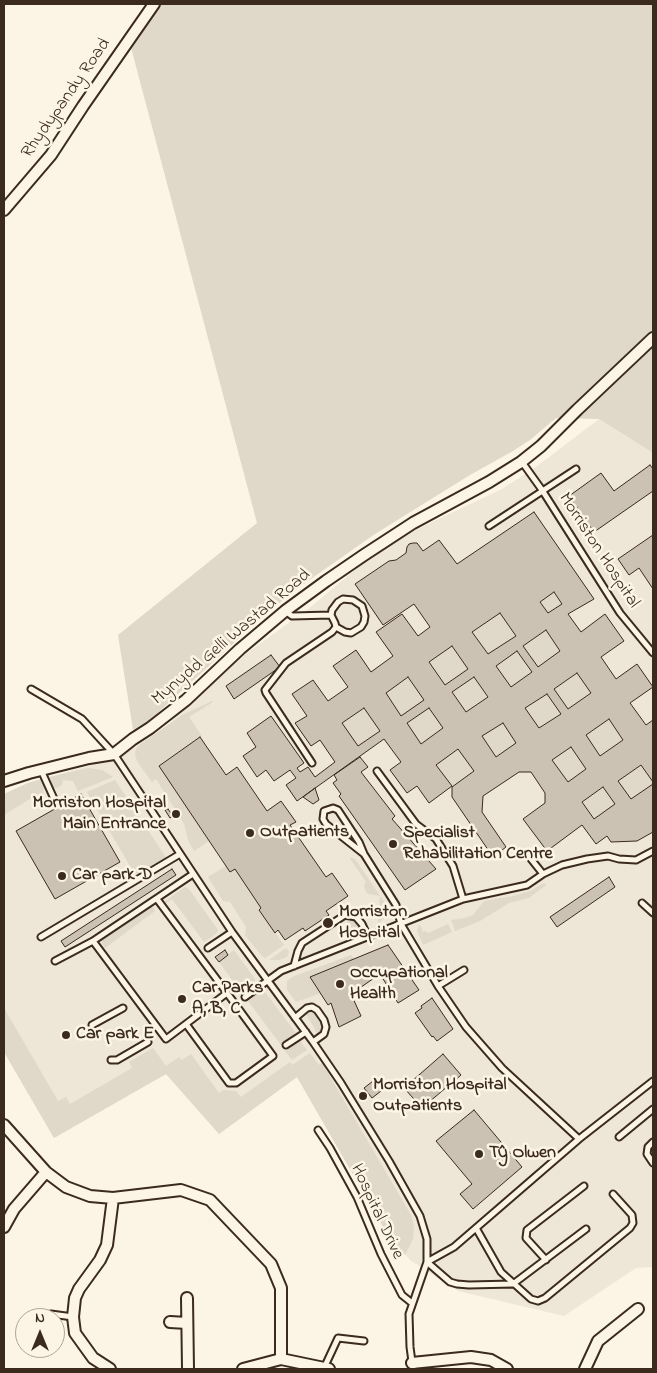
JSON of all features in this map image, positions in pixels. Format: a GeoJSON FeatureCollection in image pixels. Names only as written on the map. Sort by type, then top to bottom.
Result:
{"type":"FeatureCollection","features":[{"type":"Feature","properties":{"kind":"street","name":"Rhydypandy Road"},"geometry":{"type":"LineString","coordinates":[[4,210],[51,155],[154,4]]}},
{"type":"Feature","properties":{"kind":"street","name":"Mynydd Gelli Wastad Road"},"geometry":{"type":"LineString","coordinates":[[4,781],[89,758],[114,754],[186,700],[240,649],[285,611],[364,554],[413,523],[489,482],[521,462],[541,446],[653,338]]}},
{"type":"Feature","properties":{"kind":"street"},"geometry":{"type":"LineString","coordinates":[[4,1126],[46,1172],[66,1187],[90,1196],[114,1198],[181,1190],[210,1200],[271,1264],[282,1288],[281,1358]]}},
{"type":"Feature","properties":{"kind":"street"},"geometry":{"type":"LineString","coordinates":[[4,1227],[14,1209],[46,1172]]}},
{"type":"Feature","properties":{"kind":"street"},"geometry":{"type":"LineString","coordinates":[[102,1367],[93,1358],[75,1332],[73,1318],[75,1298],[79,1288],[100,1260],[108,1245],[114,1198]]}},
{"type":"Feature","properties":{"kind":"street"},"geometry":{"type":"LineString","coordinates":[[187,1298],[188,1369]]}},
{"type":"Feature","properties":{"kind":"street"},"geometry":{"type":"LineString","coordinates":[[585,1369],[598,1341],[638,1309]]}},
{"type":"Feature","properties":{"kind":"street"},"geometry":{"type":"LineString","coordinates":[[170,1322],[187,1323]]}},
{"type":"Feature","properties":{"kind":"street"},"geometry":{"type":"LineString","coordinates":[[412,1366],[471,1357],[491,1360],[507,1369]]}},
{"type":"Feature","properties":{"kind":"street"},"geometry":{"type":"LineString","coordinates":[[243,1369],[281,1358],[325,1369]]}},
{"type":"Feature","properties":{"kind":"lane","name":"Morriston Hospital"},"geometry":{"type":"LineString","coordinates":[[521,462],[542,490],[620,613],[653,653]]}},
{"type":"Feature","properties":{"kind":"lane"},"geometry":{"type":"LineString","coordinates":[[489,526],[576,469]]}},
{"type":"Feature","properties":{"kind":"lane"},"geometry":{"type":"LineString","coordinates":[[343,599],[353,600],[362,606],[364,622],[356,631],[344,632],[336,628],[331,615],[334,605],[343,599]]}},
{"type":"Feature","properties":{"kind":"lane"},"geometry":{"type":"LineString","coordinates":[[285,611],[292,616],[331,615]]}},
{"type":"Feature","properties":{"kind":"lane"},"geometry":{"type":"LineString","coordinates":[[312,763],[265,690],[286,663],[336,628]]}},
{"type":"Feature","properties":{"kind":"lane"},"geometry":{"type":"LineString","coordinates":[[31,689],[82,719],[114,754],[232,932],[341,1082],[420,1216],[427,1239],[427,1262],[412,1303],[410,1314],[412,1366]]}},
{"type":"Feature","properties":{"kind":"lane"},"geometry":{"type":"LineString","coordinates":[[41,770],[55,801]]}},
{"type":"Feature","properties":{"kind":"lane"},"geometry":{"type":"LineString","coordinates":[[377,771],[416,824],[436,839],[453,866],[463,898]]}},
{"type":"Feature","properties":{"kind":"lane"},"geometry":{"type":"LineString","coordinates":[[364,854],[326,824],[323,819],[324,811],[333,808],[338,810],[396,905],[402,924],[438,986],[466,1026],[502,1068],[579,1139]]}},
{"type":"Feature","properties":{"kind":"lane"},"geometry":{"type":"LineString","coordinates":[[245,997],[281,971],[463,898],[527,885],[543,874],[562,865],[586,859],[608,856],[636,860],[653,851]]}},
{"type":"Feature","properties":{"kind":"lane"},"geometry":{"type":"LineString","coordinates":[[41,937],[180,854]]}},
{"type":"Feature","properties":{"kind":"lane"},"geometry":{"type":"LineString","coordinates":[[531,858],[543,874]]}},
{"type":"Feature","properties":{"kind":"lane"},"geometry":{"type":"LineString","coordinates":[[55,961],[93,941],[193,874]]}},
{"type":"Feature","properties":{"kind":"lane"},"geometry":{"type":"LineString","coordinates":[[156,899],[273,1056],[236,1084],[229,1083],[186,1024]]}},
{"type":"Feature","properties":{"kind":"lane"},"geometry":{"type":"LineString","coordinates":[[642,904],[653,913]]}},
{"type":"Feature","properties":{"kind":"lane"},"geometry":{"type":"LineString","coordinates":[[294,966],[302,943],[345,914],[356,916],[368,937]]}},
{"type":"Feature","properties":{"kind":"lane"},"geometry":{"type":"LineString","coordinates":[[208,948],[232,932]]}},
{"type":"Feature","properties":{"kind":"lane"},"geometry":{"type":"LineString","coordinates":[[93,941],[166,1039],[227,993]]}},
{"type":"Feature","properties":{"kind":"lane"},"geometry":{"type":"LineString","coordinates":[[438,986],[464,970]]}},
{"type":"Feature","properties":{"kind":"lane"},"geometry":{"type":"LineString","coordinates":[[295,1018],[307,1008],[312,1007],[317,1010],[324,1020],[326,1027],[324,1034],[313,1042]]}},
{"type":"Feature","properties":{"kind":"lane"},"geometry":{"type":"LineString","coordinates":[[92,1025],[123,1008]]}},
{"type":"Feature","properties":{"kind":"lane"},"geometry":{"type":"LineString","coordinates":[[286,1045],[306,1032]]}},
{"type":"Feature","properties":{"kind":"lane"},"geometry":{"type":"LineString","coordinates":[[111,1060],[117,1060],[148,1042]]}},
{"type":"Feature","properties":{"kind":"lane"},"geometry":{"type":"LineString","coordinates":[[427,1262],[454,1247],[579,1139],[653,1080]]}},
{"type":"Feature","properties":{"kind":"lane"},"geometry":{"type":"LineString","coordinates":[[619,1137],[653,1109]]}},
{"type":"Feature","properties":{"kind":"lane","name":"Hospital Drive"},"geometry":{"type":"LineString","coordinates":[[318,1130],[357,1197],[380,1254],[402,1295],[412,1303]]}},
{"type":"Feature","properties":{"kind":"lane"},"geometry":{"type":"LineString","coordinates":[[653,1142],[648,1147],[647,1154],[653,1162]]}},
{"type":"Feature","properties":{"kind":"lane"},"geometry":{"type":"LineString","coordinates":[[546,1260],[526,1238],[527,1230],[584,1186]]}},
{"type":"Feature","properties":{"kind":"lane"},"geometry":{"type":"LineString","coordinates":[[476,1228],[501,1272],[531,1299],[538,1301],[545,1298],[630,1228],[633,1223],[632,1215],[613,1194]]}},
{"type":"Feature","properties":{"kind":"lane"},"geometry":{"type":"LineString","coordinates":[[427,1262],[450,1282],[457,1284],[513,1284],[586,1229]]}},
{"type":"Feature","properties":{"kind":"lane"},"geometry":{"type":"LineString","coordinates":[[65,1317],[73,1318]]}},
{"type":"Feature","properties":{"kind":"lane"},"geometry":{"type":"LineString","coordinates":[[325,1369],[338,1338],[364,1341]]}},
{"type":"Feature","properties":{"kind":"shaded area"},"geometry":{"type":"Polygon","coordinates":[[[154,4],[653,4],[653,453],[599,419],[556,418],[530,440],[375,534],[298,588],[260,619],[151,719],[133,730],[118,635],[257,523],[129,40],[154,4]]]}},
{"type":"Feature","properties":{"kind":"shaded area","name":"Morriston Hospital"},"geometry":{"type":"Polygon","coordinates":[[[599,419],[653,453],[653,1267],[636,1268],[564,1316],[458,1291],[410,1260],[386,1232],[297,1077],[219,1134],[166,1074],[54,1138],[4,1052],[4,794],[28,783],[91,765],[129,751],[168,725],[200,693],[248,652],[307,610],[386,544],[502,489],[536,467],[599,419]]]}},
{"type":"Feature","properties":{"kind":"shaded area"},"geometry":{"type":"Polygon","coordinates":[[[554,592],[562,604],[548,613],[540,602],[554,592]]]}},
{"type":"Feature","properties":{"kind":"shaded area"},"geometry":{"type":"Polygon","coordinates":[[[500,613],[516,636],[488,654],[472,632],[500,613]]]}},
{"type":"Feature","properties":{"kind":"shaded area"},"geometry":{"type":"Polygon","coordinates":[[[546,630],[560,651],[538,667],[523,646],[546,630]]]}},
{"type":"Feature","properties":{"kind":"shaded area"},"geometry":{"type":"Polygon","coordinates":[[[452,646],[468,669],[445,685],[429,662],[452,646]]]}},
{"type":"Feature","properties":{"kind":"shaded area"},"geometry":{"type":"Polygon","coordinates":[[[517,651],[532,672],[511,687],[496,666],[517,651]]]}},
{"type":"Feature","properties":{"kind":"shaded area"},"geometry":{"type":"Polygon","coordinates":[[[577,673],[591,693],[568,709],[554,689],[577,673]]]}},
{"type":"Feature","properties":{"kind":"shaded area"},"geometry":{"type":"Polygon","coordinates":[[[408,677],[424,700],[401,716],[386,693],[408,677]]]}},
{"type":"Feature","properties":{"kind":"shaded area"},"geometry":{"type":"Polygon","coordinates":[[[474,677],[488,697],[466,712],[452,692],[474,677]]]}},
{"type":"Feature","properties":{"kind":"shaded area"},"geometry":{"type":"Polygon","coordinates":[[[547,694],[561,714],[539,728],[525,708],[547,694]]]}},
{"type":"Feature","properties":{"kind":"shaded area"},"geometry":{"type":"Polygon","coordinates":[[[212,701],[189,717],[202,736],[159,766],[209,841],[194,851],[180,817],[156,779],[152,782],[138,763],[135,755],[139,745],[182,715],[212,701]]]}},
{"type":"Feature","properties":{"kind":"shaded area"},"geometry":{"type":"Polygon","coordinates":[[[364,708],[380,731],[358,746],[342,723],[364,708]]]}},
{"type":"Feature","properties":{"kind":"shaded area"},"geometry":{"type":"Polygon","coordinates":[[[429,708],[443,728],[421,744],[407,723],[429,708]]]}},
{"type":"Feature","properties":{"kind":"shaded area"},"geometry":{"type":"Polygon","coordinates":[[[609,719],[623,740],[600,756],[586,735],[609,719]]]}},
{"type":"Feature","properties":{"kind":"shaded area"},"geometry":{"type":"Polygon","coordinates":[[[503,723],[516,743],[496,757],[482,736],[503,723]]]}},
{"type":"Feature","properties":{"kind":"shaded area"},"geometry":{"type":"Polygon","coordinates":[[[571,747],[586,769],[568,782],[552,760],[571,747]]]}},
{"type":"Feature","properties":{"kind":"shaded area"},"geometry":{"type":"Polygon","coordinates":[[[458,749],[474,771],[452,787],[436,765],[458,749]]]}},
{"type":"Feature","properties":{"kind":"shaded area"},"geometry":{"type":"Polygon","coordinates":[[[641,765],[653,784],[631,799],[618,781],[641,765]]]}},
{"type":"Feature","properties":{"kind":"shaded area"},"geometry":{"type":"Polygon","coordinates":[[[88,768],[102,770],[113,777],[78,791],[73,781],[63,780],[62,785],[59,787],[53,786],[50,777],[88,768]]]}},
{"type":"Feature","properties":{"kind":"shaded area"},"geometry":{"type":"Polygon","coordinates":[[[41,779],[44,785],[43,803],[38,805],[33,797],[4,815],[4,794],[41,779]]]}},
{"type":"Feature","properties":{"kind":"shaded area"},"geometry":{"type":"Polygon","coordinates":[[[115,780],[167,859],[141,875],[134,873],[87,792],[115,780]]]}},
{"type":"Feature","properties":{"kind":"shaded area"},"geometry":{"type":"Polygon","coordinates":[[[603,787],[615,804],[594,819],[582,802],[603,787]]]}},
{"type":"Feature","properties":{"kind":"shaded area"},"geometry":{"type":"Polygon","coordinates":[[[349,857],[355,859],[387,906],[386,917],[378,923],[380,896],[366,892],[364,886],[366,882],[349,857]]]}},
{"type":"Feature","properties":{"kind":"shaded area"},"geometry":{"type":"Polygon","coordinates":[[[226,866],[235,869],[261,908],[259,910],[284,945],[265,958],[245,935],[246,927],[230,902],[223,901],[208,877],[226,866]]]}},
{"type":"Feature","properties":{"kind":"shaded area"},"geometry":{"type":"Polygon","coordinates":[[[544,883],[546,885],[529,898],[509,903],[480,921],[455,931],[451,920],[473,915],[484,901],[530,891],[544,883]]]}},
{"type":"Feature","properties":{"kind":"shaded area"},"geometry":{"type":"Polygon","coordinates":[[[185,887],[189,889],[218,930],[217,933],[204,942],[172,899],[166,903],[164,902],[185,887]]]}},
{"type":"Feature","properties":{"kind":"shaded area"},"geometry":{"type":"Polygon","coordinates":[[[151,905],[155,911],[105,948],[101,941],[102,938],[151,905]]]}},
{"type":"Feature","properties":{"kind":"shaded area"},"geometry":{"type":"Polygon","coordinates":[[[344,918],[355,921],[359,925],[359,930],[347,936],[346,932],[351,928],[344,918]]]}},
{"type":"Feature","properties":{"kind":"shaded area"},"geometry":{"type":"Polygon","coordinates":[[[448,924],[452,932],[423,945],[417,931],[419,925],[423,932],[426,931],[428,933],[448,924]]]}},
{"type":"Feature","properties":{"kind":"shaded area"},"geometry":{"type":"Polygon","coordinates":[[[286,948],[289,952],[287,957],[279,960],[269,960],[286,948]]]}},
{"type":"Feature","properties":{"kind":"shaded area"},"geometry":{"type":"Polygon","coordinates":[[[234,950],[255,979],[255,982],[241,992],[219,962],[234,950]]]}},
{"type":"Feature","properties":{"kind":"shaded area"},"geometry":{"type":"Polygon","coordinates":[[[351,955],[354,959],[310,977],[321,993],[296,1002],[287,990],[287,981],[292,977],[351,955]]]}},
{"type":"Feature","properties":{"kind":"shaded area"},"geometry":{"type":"Polygon","coordinates":[[[262,991],[265,992],[295,1032],[294,1035],[281,1045],[248,1001],[262,991]]]}},
{"type":"Feature","properties":{"kind":"shaded area"},"geometry":{"type":"Polygon","coordinates":[[[4,1008],[58,1101],[66,1097],[70,1104],[132,1068],[129,1062],[153,1048],[166,1066],[179,1057],[182,1060],[191,1054],[219,1093],[223,1090],[236,1091],[241,1097],[290,1062],[292,1065],[310,1053],[319,1065],[322,1063],[411,1215],[414,1225],[413,1239],[405,1255],[386,1232],[297,1077],[219,1134],[166,1074],[54,1138],[4,1052],[4,1008]]]}},
{"type":"Feature","properties":{"kind":"shaded area"},"geometry":{"type":"Polygon","coordinates":[[[312,1011],[323,1024],[323,1029],[317,1033],[306,1014],[312,1011]]]}},
{"type":"Feature","properties":{"kind":"shaded area"},"geometry":{"type":"Polygon","coordinates":[[[300,1041],[307,1050],[292,1060],[285,1051],[300,1041]]]}},
{"type":"Feature","properties":{"kind":"building"},"geometry":{"type":"Polygon","coordinates":[[[650,465],[653,469],[653,491],[594,532],[569,496],[601,473],[614,491],[650,465]]]}},
{"type":"Feature","properties":{"kind":"building"},"geometry":{"type":"Polygon","coordinates":[[[534,512],[594,599],[568,614],[581,632],[605,614],[624,641],[601,657],[616,679],[637,664],[653,687],[630,703],[646,725],[653,720],[653,782],[641,765],[618,781],[631,799],[653,784],[653,832],[637,841],[611,842],[607,836],[596,844],[582,825],[547,851],[523,819],[545,803],[545,793],[531,772],[519,772],[483,796],[482,812],[506,847],[493,857],[452,797],[452,787],[474,771],[458,749],[436,765],[452,786],[429,803],[417,786],[407,793],[390,770],[401,762],[384,739],[297,801],[286,785],[296,778],[290,770],[274,781],[266,770],[257,777],[243,756],[256,747],[247,733],[271,716],[304,763],[297,768],[300,772],[308,767],[315,777],[335,762],[320,740],[311,746],[295,723],[307,716],[292,694],[313,680],[328,701],[348,687],[333,666],[356,650],[371,672],[393,656],[376,632],[402,614],[418,636],[430,627],[414,604],[383,625],[355,584],[389,561],[396,560],[406,553],[409,544],[413,543],[417,543],[423,551],[439,540],[457,564],[534,512]],[[554,592],[540,602],[548,613],[562,604],[554,592]],[[500,613],[472,632],[488,654],[516,636],[500,613]],[[546,630],[523,646],[538,667],[560,651],[546,630]],[[452,646],[429,662],[445,685],[468,669],[452,646]],[[517,651],[496,666],[511,687],[532,672],[517,651]],[[577,673],[554,689],[568,709],[591,693],[577,673]],[[408,677],[386,693],[401,716],[424,700],[408,677]],[[474,677],[452,692],[466,712],[488,697],[474,677]],[[547,694],[525,708],[539,728],[561,714],[547,694]],[[364,708],[342,723],[358,746],[380,731],[364,708]],[[429,708],[407,723],[421,744],[443,728],[429,708]],[[609,719],[586,735],[600,756],[623,740],[609,719]],[[503,723],[482,736],[496,757],[516,743],[503,723]],[[571,747],[552,760],[568,782],[586,769],[571,747]],[[603,787],[582,802],[594,819],[615,804],[603,787]]]}},
{"type":"Feature","properties":{"kind":"building"},"geometry":{"type":"Polygon","coordinates":[[[653,535],[653,589],[639,568],[629,575],[618,559],[653,535]]]}},
{"type":"Feature","properties":{"kind":"building"},"geometry":{"type":"Polygon","coordinates":[[[271,655],[280,667],[234,699],[226,686],[271,655]]]}},
{"type":"Feature","properties":{"kind":"building","name":"Outpatients"},"geometry":{"type":"Polygon","coordinates":[[[200,737],[226,775],[237,767],[267,811],[281,801],[296,822],[290,825],[326,877],[332,873],[348,896],[326,911],[329,915],[305,931],[303,928],[285,940],[278,930],[275,933],[235,869],[230,872],[159,766],[200,737]]]}},
{"type":"Feature","properties":{"kind":"building","name":"Specialist Rehabilitation Centre"},"geometry":{"type":"Polygon","coordinates":[[[360,757],[368,767],[361,772],[395,816],[392,819],[436,869],[405,890],[339,796],[341,794],[333,783],[337,780],[334,775],[360,757]]]}},
{"type":"Feature","properties":{"kind":"building"},"geometry":{"type":"Polygon","coordinates":[[[315,788],[319,800],[313,804],[303,797],[315,788]]]}},
{"type":"Feature","properties":{"kind":"building"},"geometry":{"type":"Polygon","coordinates":[[[81,794],[120,862],[55,899],[16,831],[81,794]]]}},
{"type":"Feature","properties":{"kind":"building"},"geometry":{"type":"Polygon","coordinates":[[[168,809],[173,816],[170,818],[165,810],[168,809]]]}},
{"type":"Feature","properties":{"kind":"building"},"geometry":{"type":"Polygon","coordinates":[[[172,869],[176,875],[65,947],[61,941],[172,869]]]}},
{"type":"Feature","properties":{"kind":"building"},"geometry":{"type":"Polygon","coordinates":[[[609,877],[615,887],[557,927],[550,917],[609,877]]]}},
{"type":"Feature","properties":{"kind":"building","name":"Occupational Health"},"geometry":{"type":"Polygon","coordinates":[[[388,945],[419,990],[398,1003],[380,974],[351,994],[361,1016],[339,1027],[331,1003],[328,1005],[310,977],[388,945]]]}},
{"type":"Feature","properties":{"kind":"building"},"geometry":{"type":"Polygon","coordinates":[[[225,950],[228,955],[219,962],[215,957],[225,950]]]}},
{"type":"Feature","properties":{"kind":"building"},"geometry":{"type":"Polygon","coordinates":[[[432,998],[453,1029],[437,1041],[415,1013],[432,998]]]}},
{"type":"Feature","properties":{"kind":"building"},"geometry":{"type":"Polygon","coordinates":[[[443,1054],[461,1075],[422,1108],[404,1088],[443,1054]]]}},
{"type":"Feature","properties":{"kind":"building"},"geometry":{"type":"Polygon","coordinates":[[[377,1078],[385,1088],[372,1098],[364,1088],[377,1078]]]}},
{"type":"Feature","properties":{"kind":"building","name":"Tŷ Olwen"},"geometry":{"type":"Polygon","coordinates":[[[474,1110],[522,1167],[473,1209],[460,1194],[472,1184],[436,1141],[474,1110]]]}},
{"type":"Feature","properties":{"kind":"place","name":"Morriston Hospital Main Entrance"},"geometry":{"type":"Point","coordinates":[176,814]}},
{"type":"Feature","properties":{"kind":"place","name":"Outpatients"},"geometry":{"type":"Point","coordinates":[250,833]}},
{"type":"Feature","properties":{"kind":"place","name":"Specialist Rehabilitation Centre"},"geometry":{"type":"Point","coordinates":[393,844]}},
{"type":"Feature","properties":{"kind":"place","name":"Car park D"},"geometry":{"type":"Point","coordinates":[62,876]}},
{"type":"Feature","properties":{"kind":"place","name":"Morriston Hospital"},"geometry":{"type":"Point","coordinates":[328,923]}},
{"type":"Feature","properties":{"kind":"place","name":"Occupational Health"},"geometry":{"type":"Point","coordinates":[340,984]}},
{"type":"Feature","properties":{"kind":"place","name":"Car Parks A, B, C"},"geometry":{"type":"Point","coordinates":[182,999]}},
{"type":"Feature","properties":{"kind":"place","name":"Car park E"},"geometry":{"type":"Point","coordinates":[66,1035]}},
{"type":"Feature","properties":{"kind":"place","name":"Morriston Hospital Outpatients"},"geometry":{"type":"Point","coordinates":[363,1096]}},
{"type":"Feature","properties":{"kind":"place","name":"Tŷ Olwen"},"geometry":{"type":"Point","coordinates":[479,1154]}}]}
